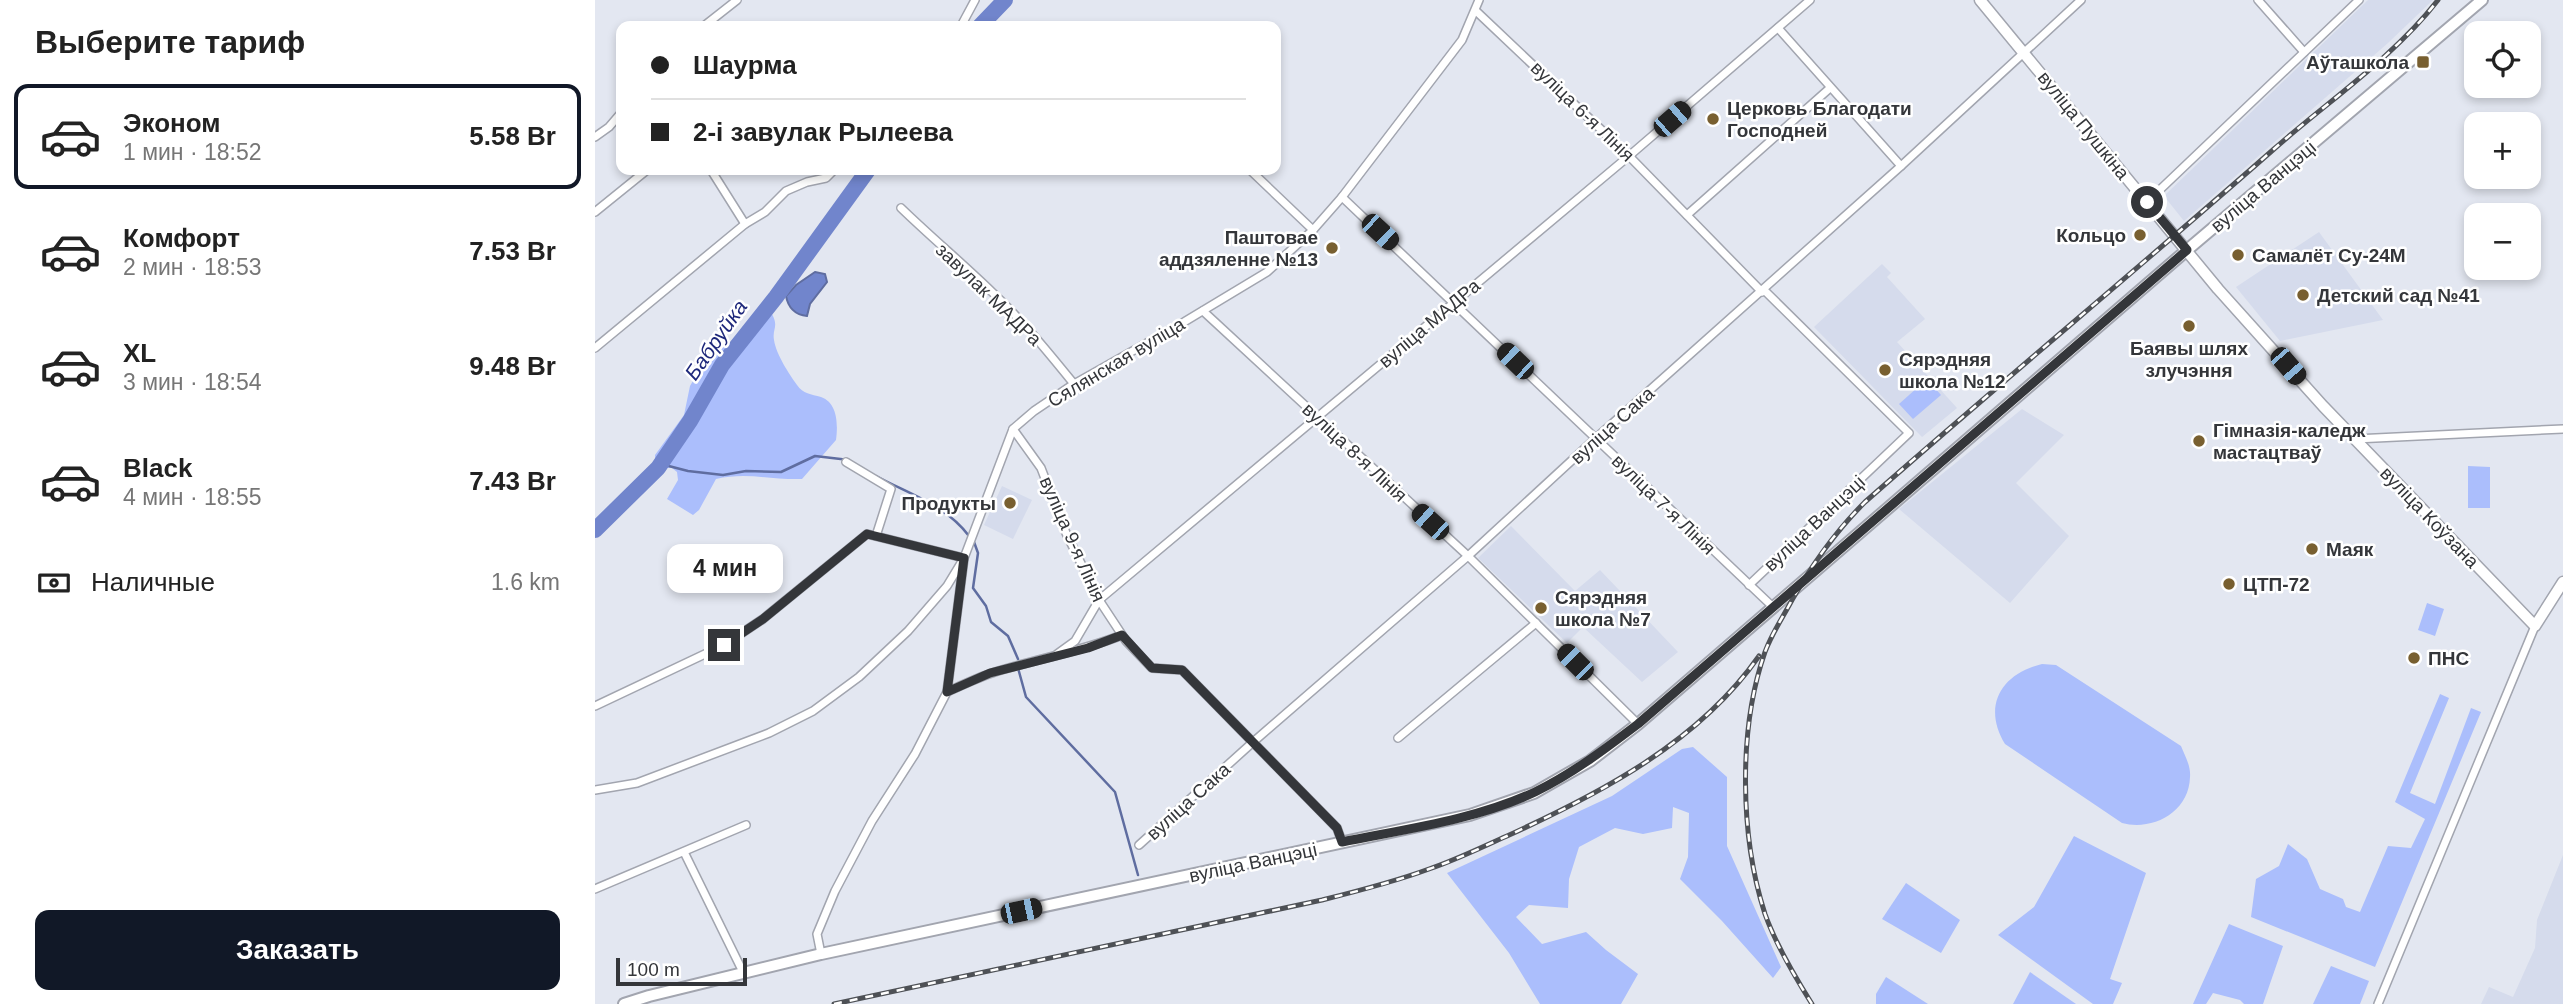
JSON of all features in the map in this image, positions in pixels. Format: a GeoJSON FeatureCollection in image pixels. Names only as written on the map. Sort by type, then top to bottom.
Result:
{"type":"FeatureCollection","features":[{"type":"Feature","properties":{"kind":"main road","name":"вуліца Ванцэці"},"geometry":{"type":"LineString","coordinates":[[624,1004],[821,954],[1470,815],[1534,793],[1590,761],[1638,724],[2187,250],[2482,0]]}},
{"type":"Feature","properties":{"kind":"street"},"geometry":{"type":"LineString","coordinates":[[710,21],[737,0]]}},
{"type":"Feature","properties":{"kind":"street"},"geometry":{"type":"LineString","coordinates":[[964,21],[975,0]]}},
{"type":"Feature","properties":{"kind":"street","name":"Сялянская вуліца"},"geometry":{"type":"LineString","coordinates":[[821,954],[817,933],[835,891],[872,821],[915,754],[947,692],[964,558],[1013,429],[1074,384],[1267,272],[1313,230],[1342,197],[1462,40],[1479,0]]}},
{"type":"Feature","properties":{"kind":"street","name":"вуліца МАДРа"},"geometry":{"type":"LineString","coordinates":[[1057,654],[1075,641],[1099,600],[1629,156],[1810,0]]}},
{"type":"Feature","properties":{"kind":"street","name":"вуліца Пушкіна"},"geometry":{"type":"LineString","coordinates":[[1980,0],[2187,250]]}},
{"type":"Feature","properties":{"kind":"street","name":"вуліца Сака"},"geometry":{"type":"LineString","coordinates":[[1139,845],[1468,556],[2081,0]]}},
{"type":"Feature","properties":{"kind":"street"},"geometry":{"type":"LineString","coordinates":[[2258,0],[2304,52]]}},
{"type":"Feature","properties":{"kind":"street"},"geometry":{"type":"LineString","coordinates":[[2147,202],[2359,0]]}},
{"type":"Feature","properties":{"kind":"street","name":"вуліца 6-я Лінія"},"geometry":{"type":"LineString","coordinates":[[1476,11],[1629,156],[1909,433]]}},
{"type":"Feature","properties":{"kind":"street"},"geometry":{"type":"LineString","coordinates":[[1778,28],[1901,166]]}},
{"type":"Feature","properties":{"kind":"street"},"geometry":{"type":"LineString","coordinates":[[1686,215],[1830,88]]}},
{"type":"Feature","properties":{"kind":"street"},"geometry":{"type":"LineString","coordinates":[[595,137],[616,119]]}},
{"type":"Feature","properties":{"kind":"street"},"geometry":{"type":"LineString","coordinates":[[595,212],[641,175]]}},
{"type":"Feature","properties":{"kind":"street"},"geometry":{"type":"LineString","coordinates":[[714,175],[745,224]]}},
{"type":"Feature","properties":{"kind":"street"},"geometry":{"type":"LineString","coordinates":[[595,348],[745,224],[765,212],[786,191],[829,175]]}},
{"type":"Feature","properties":{"kind":"street"},"geometry":{"type":"LineString","coordinates":[[1255,175],[1313,230]]}},
{"type":"Feature","properties":{"kind":"street","name":"вуліца 7-я Лінія"},"geometry":{"type":"LineString","coordinates":[[1342,197],[1773,607]]}},
{"type":"Feature","properties":{"kind":"street","name":"завулак МАДРа"},"geometry":{"type":"LineString","coordinates":[[901,208],[992,292],[1039,341],[1074,384]]}},
{"type":"Feature","properties":{"kind":"street","name":"вуліца Коўзана"},"geometry":{"type":"LineString","coordinates":[[2187,250],[2218,289],[2355,439],[2535,626]]}},
{"type":"Feature","properties":{"kind":"street","name":"вуліца 8-я Лінія"},"geometry":{"type":"LineString","coordinates":[[1203,311],[1468,556],[1638,724]]}},
{"type":"Feature","properties":{"kind":"street","name":"вуліца 9-я Лінія"},"geometry":{"type":"LineString","coordinates":[[1013,429],[1041,468],[1066,533],[1099,600],[1122,635],[1152,668],[1182,670],[1337,828],[1342,842]]}},
{"type":"Feature","properties":{"kind":"street"},"geometry":{"type":"LineString","coordinates":[[2355,439],[2563,429]]}},
{"type":"Feature","properties":{"kind":"street","name":"вуліца Ванцэці"},"geometry":{"type":"LineString","coordinates":[[1749,585],[1909,433]]}},
{"type":"Feature","properties":{"kind":"street"},"geometry":{"type":"LineString","coordinates":[[846,462],[891,489],[876,536]]}},
{"type":"Feature","properties":{"kind":"street"},"geometry":{"type":"LineString","coordinates":[[595,706],[724,645],[763,619],[867,534],[964,558],[947,586],[908,631],[859,677],[813,711],[769,733],[637,783],[595,790]]}},
{"type":"Feature","properties":{"kind":"street"},"geometry":{"type":"LineString","coordinates":[[2378,1004],[2535,626],[2563,582]]}},
{"type":"Feature","properties":{"kind":"street"},"geometry":{"type":"LineString","coordinates":[[1398,738],[1536,623]]}},
{"type":"Feature","properties":{"kind":"street","name":"вуліца МАДРа"},"geometry":{"type":"LineString","coordinates":[[947,692],[990,673],[1088,648],[1122,635]]}},
{"type":"Feature","properties":{"kind":"street"},"geometry":{"type":"LineString","coordinates":[[595,889],[746,825]]}},
{"type":"Feature","properties":{"kind":"street"},"geometry":{"type":"LineString","coordinates":[[684,852],[743,972]]}},
{"type":"Feature","properties":{"kind":"shaded area"},"geometry":{"type":"Polygon","coordinates":[[[2368,0],[2433,0],[2388,43],[2184,221],[2164,196],[2368,0]]]}},
{"type":"Feature","properties":{"kind":"shaded area"},"geometry":{"type":"Polygon","coordinates":[[[2319,232],[2383,320],[2280,341],[2236,287],[2319,232]]]}},
{"type":"Feature","properties":{"kind":"shaded area"},"geometry":{"type":"Polygon","coordinates":[[[1882,264],[1891,273],[1887,277],[1925,319],[1897,342],[1957,408],[1922,437],[1814,327],[1882,264]]]}},
{"type":"Feature","properties":{"kind":"shaded area"},"geometry":{"type":"Polygon","coordinates":[[[815,272],[825,274],[827,282],[810,304],[807,316],[799,314],[788,304],[786,296],[815,272]]]}},
{"type":"Feature","properties":{"kind":"shaded area"},"geometry":{"type":"Polygon","coordinates":[[[759,309],[772,314],[775,322],[775,346],[799,388],[827,400],[834,409],[837,421],[836,440],[802,479],[738,476],[716,479],[699,510],[693,515],[667,499],[678,480],[677,472],[672,468],[658,468],[655,455],[684,415],[690,386],[706,358],[729,344],[759,309]]]}},
{"type":"Feature","properties":{"kind":"shaded area"},"geometry":{"type":"Polygon","coordinates":[[[1927,379],[1941,395],[1913,419],[1899,404],[1927,379]]]}},
{"type":"Feature","properties":{"kind":"shaded area"},"geometry":{"type":"Polygon","coordinates":[[[2022,409],[2064,435],[2016,483],[2069,536],[2010,603],[1899,509],[2022,409]]]}},
{"type":"Feature","properties":{"kind":"shaded area"},"geometry":{"type":"Polygon","coordinates":[[[2468,466],[2490,467],[2490,508],[2468,508],[2468,466]]]}},
{"type":"Feature","properties":{"kind":"shaded area"},"geometry":{"type":"Polygon","coordinates":[[[1002,486],[1032,500],[1013,539],[984,525],[1002,486]]]}},
{"type":"Feature","properties":{"kind":"shaded area"},"geometry":{"type":"Polygon","coordinates":[[[1511,526],[1575,591],[1600,570],[1678,652],[1642,682],[1583,627],[1567,643],[1478,558],[1511,526]]]}},
{"type":"Feature","properties":{"kind":"shaded area"},"geometry":{"type":"Polygon","coordinates":[[[2427,603],[2444,609],[2435,636],[2418,630],[2427,603]]]}},
{"type":"Feature","properties":{"kind":"shaded area"},"geometry":{"type":"Polygon","coordinates":[[[2042,664],[2056,665],[2181,746],[2189,765],[2190,777],[2188,790],[2176,809],[2167,816],[2145,824],[2122,823],[2005,744],[1995,717],[2000,694],[2016,675],[2042,664]]]}},
{"type":"Feature","properties":{"kind":"shaded area"},"geometry":{"type":"Polygon","coordinates":[[[2440,694],[2449,698],[2410,793],[2435,804],[2471,708],[2481,712],[2375,967],[2251,917],[2256,879],[2279,866],[2288,844],[2307,859],[2320,889],[2343,899],[2346,907],[2360,912],[2388,846],[2411,848],[2425,819],[2395,802],[2440,694]]]}},
{"type":"Feature","properties":{"kind":"shaded area"},"geometry":{"type":"Polygon","coordinates":[[[1693,747],[1727,777],[1727,846],[1781,967],[1773,978],[1680,879],[1688,857],[1689,813],[1673,807],[1672,828],[1643,834],[1615,828],[1579,847],[1569,879],[1568,908],[1529,905],[1516,917],[1542,944],[1586,932],[1638,974],[1621,1004],[1540,1004],[1509,953],[1447,873],[1612,796],[1682,749],[1693,747]]]}},
{"type":"Feature","properties":{"kind":"shaded area"},"geometry":{"type":"Polygon","coordinates":[[[2074,836],[2146,873],[2110,979],[2122,983],[2113,1004],[2093,1004],[1998,935],[2034,907],[2074,836]]]}},
{"type":"Feature","properties":{"kind":"shaded area"},"geometry":{"type":"Polygon","coordinates":[[[2563,855],[2563,1004],[2481,1004],[2489,987],[2513,997],[2535,948],[2537,920],[2563,855]]]}},
{"type":"Feature","properties":{"kind":"shaded area"},"geometry":{"type":"Polygon","coordinates":[[[1906,883],[1960,920],[1941,953],[1882,919],[1906,883]]]}},
{"type":"Feature","properties":{"kind":"shaded area"},"geometry":{"type":"Polygon","coordinates":[[[2229,924],[2283,946],[2263,1004],[2244,1004],[2240,1000],[2213,993],[2206,1004],[2193,1004],[2229,924]]]}},
{"type":"Feature","properties":{"kind":"shaded area"},"geometry":{"type":"Polygon","coordinates":[[[2331,966],[2369,981],[2360,1004],[2313,1004],[2331,966]]]}},
{"type":"Feature","properties":{"kind":"shaded area"},"geometry":{"type":"Polygon","coordinates":[[[2030,972],[2076,1004],[2013,1004],[2030,972]]]}},
{"type":"Feature","properties":{"kind":"shaded area"},"geometry":{"type":"Polygon","coordinates":[[[1886,977],[1928,1004],[1876,1004],[1876,994],[1886,977]]]}},
{"type":"Feature","properties":{"kind":"waterway","name":"Бабруйка"},"geometry":{"type":"LineString","coordinates":[[985,21],[1005,0]]}},
{"type":"Feature","properties":{"kind":"waterway","name":"Бабруйка"},"geometry":{"type":"LineString","coordinates":[[595,530],[658,468],[690,421],[722,365],[776,297],[864,175]]}},
{"type":"Feature","properties":{"kind":"waterway"},"geometry":{"type":"LineString","coordinates":[[661,464],[688,471],[723,475],[746,471],[781,472],[815,456],[849,460]]}},
{"type":"Feature","properties":{"kind":"waterway"},"geometry":{"type":"LineString","coordinates":[[876,476],[938,508],[960,525],[969,536]]}},
{"type":"Feature","properties":{"kind":"waterway"},"geometry":{"type":"LineString","coordinates":[[974,542],[978,553],[973,588],[986,606],[991,622],[1008,636],[1018,659]]}},
{"type":"Feature","properties":{"kind":"waterway"},"geometry":{"type":"LineString","coordinates":[[1018,668],[1026,697],[1115,792],[1138,875]]}},
{"type":"Feature","properties":{"kind":"railway"},"geometry":{"type":"LineString","coordinates":[[1812,1004],[1780,949],[1765,914],[1751,851],[1745,783],[1750,715],[1756,682],[1771,638],[1808,573],[1834,536],[1865,502],[2294,131],[2381,60],[2438,0]]}},
{"type":"Feature","properties":{"kind":"railway"},"geometry":{"type":"LineString","coordinates":[[834,1004],[1322,900],[1439,865],[1578,802],[1646,762],[1708,714],[1735,687],[1759,656]]}},
{"type":"Feature","properties":{"kind":"place","name":"Аўташкола"},"geometry":{"type":"Point","coordinates":[2423,62]}},
{"type":"Feature","properties":{"kind":"place","name":"Церковь Благодати Господней"},"geometry":{"type":"Point","coordinates":[1713,119]}},
{"type":"Feature","properties":{"kind":"place","name":"Кольцо"},"geometry":{"type":"Point","coordinates":[2140,235]}},
{"type":"Feature","properties":{"kind":"place","name":"Паштовае аддзяленне №13"},"geometry":{"type":"Point","coordinates":[1332,248]}},
{"type":"Feature","properties":{"kind":"place","name":"Самалёт Су-24М"},"geometry":{"type":"Point","coordinates":[2238,255]}},
{"type":"Feature","properties":{"kind":"place","name":"Детский сад №41"},"geometry":{"type":"Point","coordinates":[2303,295]}},
{"type":"Feature","properties":{"kind":"place","name":"Баявы шлях злучэння"},"geometry":{"type":"Point","coordinates":[2189,326]}},
{"type":"Feature","properties":{"kind":"place","name":"Сярэдняя школа №12"},"geometry":{"type":"Point","coordinates":[1885,370]}},
{"type":"Feature","properties":{"kind":"place","name":"Гімназія-каледж мастацтваў"},"geometry":{"type":"Point","coordinates":[2199,441]}},
{"type":"Feature","properties":{"kind":"place","name":"Продукты"},"geometry":{"type":"Point","coordinates":[1010,503]}},
{"type":"Feature","properties":{"kind":"place","name":"Маяк"},"geometry":{"type":"Point","coordinates":[2312,549]}},
{"type":"Feature","properties":{"kind":"place","name":"ЦТП-72"},"geometry":{"type":"Point","coordinates":[2229,584]}},
{"type":"Feature","properties":{"kind":"place","name":"Сярэдняя школа №7"},"geometry":{"type":"Point","coordinates":[1541,608]}},
{"type":"Feature","properties":{"kind":"place","name":"ПНС"},"geometry":{"type":"Point","coordinates":[2414,658]}},
{"type":"Feature","properties":{"kind":"route"},"geometry":{"type":"LineString","coordinates":[[724,645],[763,619],[867,534],[964,558],[947,692],[990,673],[1088,648],[1122,635],[1152,668],[1182,670],[1337,828],[1342,842],[1470,815],[1534,793],[1590,761],[1638,724],[2187,250],[2147,202]]}}]}
